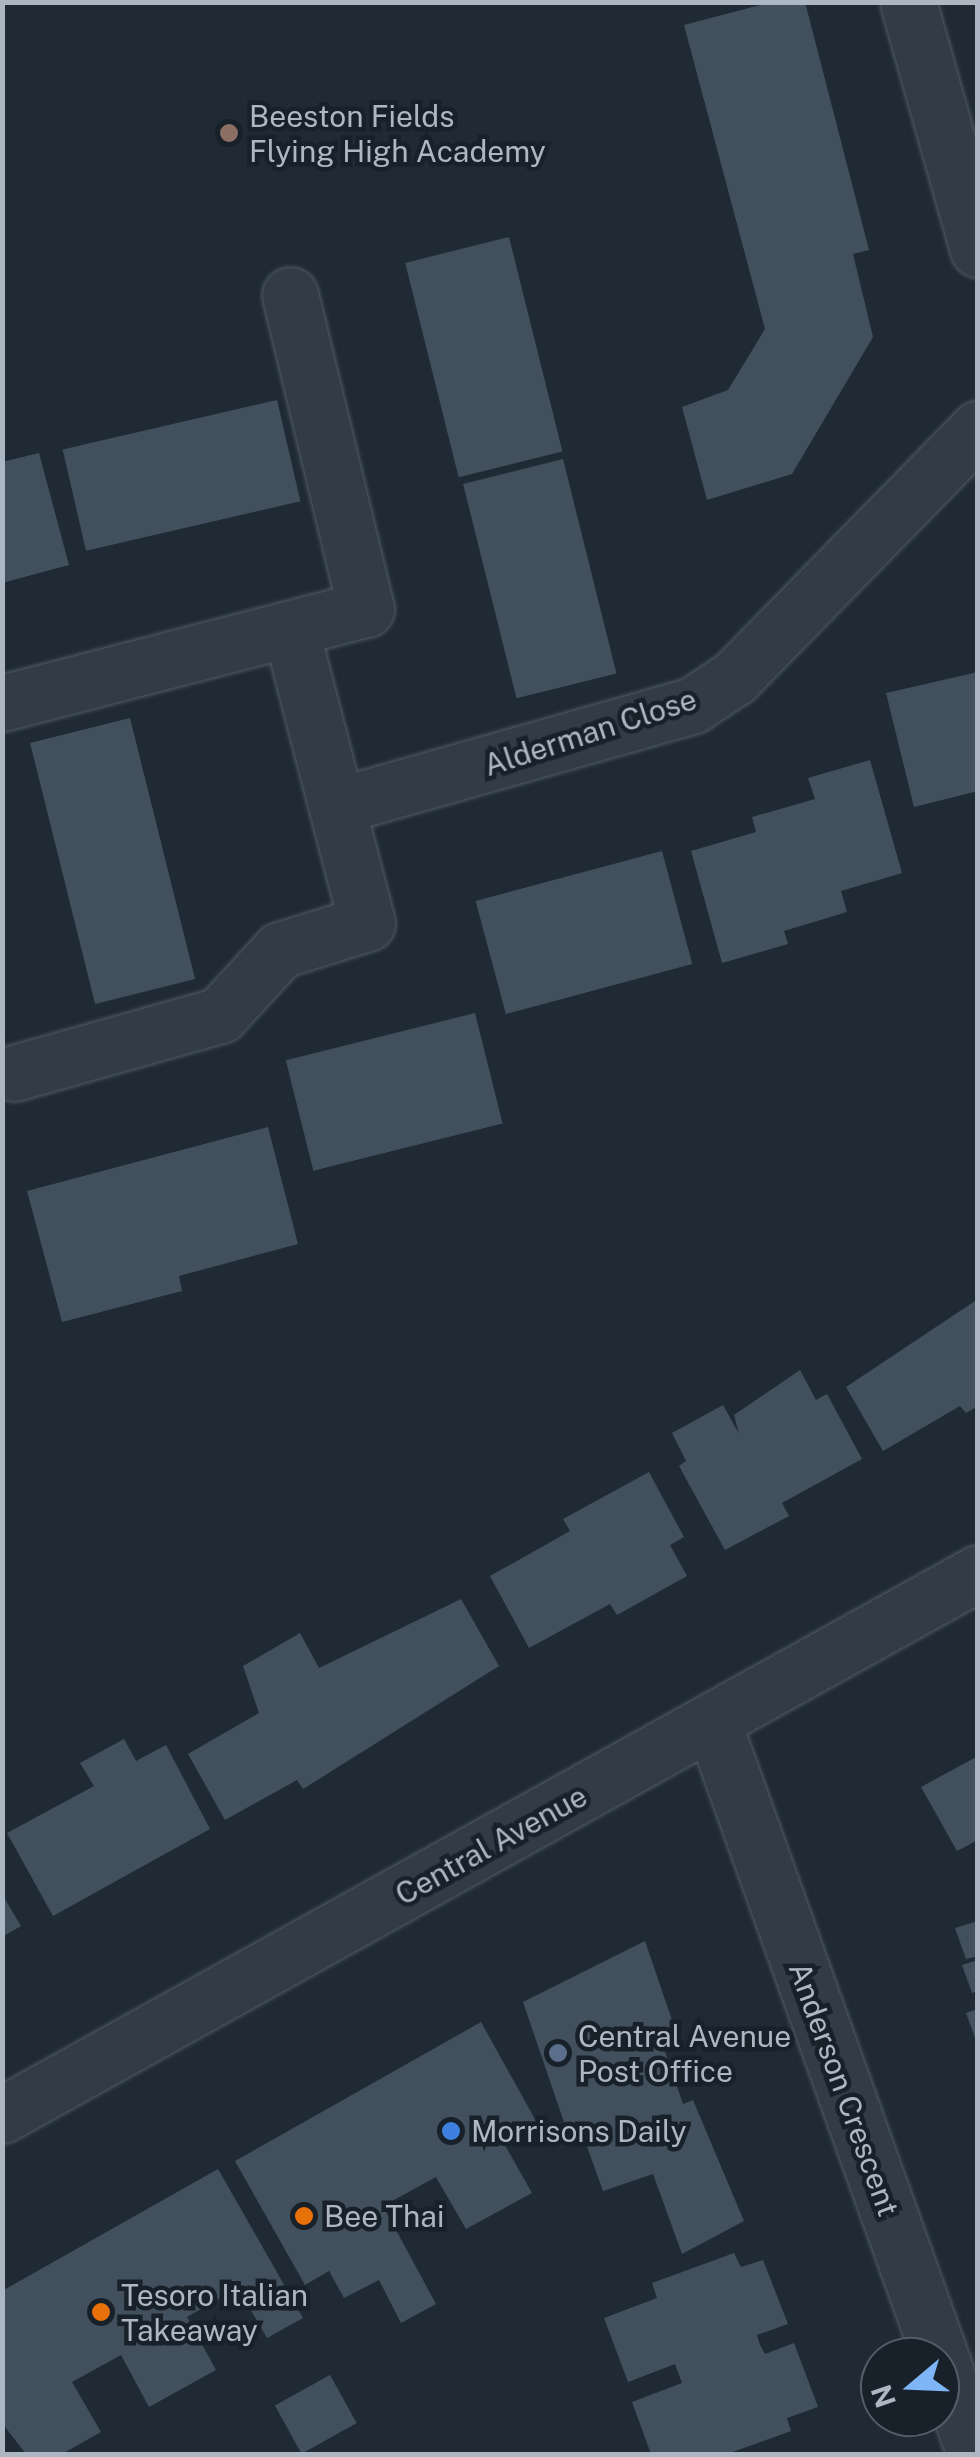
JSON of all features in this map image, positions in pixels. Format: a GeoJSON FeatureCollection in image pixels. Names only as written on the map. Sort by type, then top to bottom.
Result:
{"type":"FeatureCollection","features":[{"type":"Feature","properties":{"kind":"street"},"geometry":{"type":"LineString","coordinates":[[908,2],[978,250]]}},
{"type":"Feature","properties":{"kind":"street"},"geometry":{"type":"LineString","coordinates":[[2,702],[366,609],[290,295]]}},
{"type":"Feature","properties":{"kind":"street","name":"Alderman Close"},"geometry":{"type":"LineString","coordinates":[[336,806],[693,704],[734,678],[978,429]]}},
{"type":"Feature","properties":{"kind":"street"},"geometry":{"type":"LineString","coordinates":[[14,1073],[220,1015],[280,950],[367,923],[291,631]]}},
{"type":"Feature","properties":{"kind":"street","name":"Central Avenue"},"geometry":{"type":"LineString","coordinates":[[2,2114],[978,1573]]}},
{"type":"Feature","properties":{"kind":"street","name":"Anderson Crescent"},"geometry":{"type":"LineString","coordinates":[[713,1722],[975,2454]]}},
{"type":"Feature","properties":{"kind":"building"},"geometry":{"type":"Polygon","coordinates":[[[772,2],[805,2],[869,250],[853,254],[873,337],[792,474],[707,500],[682,407],[728,390],[765,329],[684,25],[772,2]]]}},
{"type":"Feature","properties":{"kind":"building"},"geometry":{"type":"Polygon","coordinates":[[[509,237],[562,451],[459,477],[405,263],[509,237]]]}},
{"type":"Feature","properties":{"kind":"building"},"geometry":{"type":"Polygon","coordinates":[[[277,400],[300,501],[86,551],[63,449],[277,400]]]}},
{"type":"Feature","properties":{"kind":"building"},"geometry":{"type":"Polygon","coordinates":[[[39,453],[69,565],[2,583],[2,462],[39,453]]]}},
{"type":"Feature","properties":{"kind":"building"},"geometry":{"type":"Polygon","coordinates":[[[563,459],[616,673],[517,698],[463,484],[563,459]]]}},
{"type":"Feature","properties":{"kind":"building"},"geometry":{"type":"Polygon","coordinates":[[[978,672],[978,791],[914,807],[886,693],[978,672]]]}},
{"type":"Feature","properties":{"kind":"building"},"geometry":{"type":"Polygon","coordinates":[[[130,718],[195,979],[95,1004],[30,743],[130,718]]]}},
{"type":"Feature","properties":{"kind":"building"},"geometry":{"type":"Polygon","coordinates":[[[870,760],[902,873],[841,891],[847,912],[784,931],[788,944],[722,963],[691,851],[756,832],[752,817],[815,799],[808,778],[870,760]]]}},
{"type":"Feature","properties":{"kind":"building"},"geometry":{"type":"Polygon","coordinates":[[[662,851],[692,964],[506,1014],[476,901],[662,851]]]}},
{"type":"Feature","properties":{"kind":"building"},"geometry":{"type":"Polygon","coordinates":[[[475,1013],[503,1124],[313,1171],[286,1060],[475,1013]]]}},
{"type":"Feature","properties":{"kind":"building"},"geometry":{"type":"Polygon","coordinates":[[[268,1127],[298,1244],[179,1276],[182,1291],[62,1322],[27,1191],[268,1127]]]}},
{"type":"Feature","properties":{"kind":"building"},"geometry":{"type":"Polygon","coordinates":[[[978,1299],[978,1406],[966,1413],[960,1406],[883,1451],[846,1387],[978,1299]]]}},
{"type":"Feature","properties":{"kind":"building"},"geometry":{"type":"Polygon","coordinates":[[[800,1370],[816,1400],[827,1394],[862,1459],[782,1503],[789,1516],[725,1550],[679,1466],[686,1461],[672,1433],[723,1405],[739,1434],[734,1415],[800,1370]]]}},
{"type":"Feature","properties":{"kind":"building"},"geometry":{"type":"Polygon","coordinates":[[[649,1472],[684,1537],[670,1545],[687,1576],[617,1615],[610,1604],[529,1648],[490,1576],[570,1531],[563,1519],[649,1472]]]}},
{"type":"Feature","properties":{"kind":"building"},"geometry":{"type":"Polygon","coordinates":[[[461,1599],[499,1666],[303,1789],[297,1780],[225,1820],[188,1754],[259,1713],[243,1666],[300,1633],[319,1668],[461,1599]]]}},
{"type":"Feature","properties":{"kind":"building"},"geometry":{"type":"Polygon","coordinates":[[[124,1739],[136,1761],[166,1745],[210,1829],[53,1916],[7,1833],[94,1786],[80,1763],[124,1739]]]}},
{"type":"Feature","properties":{"kind":"building"},"geometry":{"type":"Polygon","coordinates":[[[978,1756],[978,1840],[957,1851],[921,1787],[978,1756]]]}},
{"type":"Feature","properties":{"kind":"building"},"geometry":{"type":"Polygon","coordinates":[[[2,1894],[21,1926],[2,1937],[2,1894]]]}},
{"type":"Feature","properties":{"kind":"building"},"geometry":{"type":"Polygon","coordinates":[[[978,1921],[978,1956],[966,1959],[955,1928],[978,1921]]]}},
{"type":"Feature","properties":{"kind":"building"},"geometry":{"type":"Polygon","coordinates":[[[645,1941],[674,2026],[658,2031],[683,2104],[693,2100],[744,2221],[682,2254],[653,2174],[603,2191],[580,2127],[567,2131],[523,2002],[645,1941]]]}},
{"type":"Feature","properties":{"kind":"building"},"geometry":{"type":"Polygon","coordinates":[[[978,1960],[978,1991],[972,1993],[962,1965],[978,1960]]]}},
{"type":"Feature","properties":{"kind":"building"},"geometry":{"type":"Polygon","coordinates":[[[978,2009],[978,2043],[977,2043],[966,2013],[978,2009]]]}},
{"type":"Feature","properties":{"kind":"building"},"geometry":{"type":"Polygon","coordinates":[[[481,2022],[536,2121],[502,2140],[532,2193],[466,2229],[436,2177],[383,2206],[436,2304],[401,2323],[379,2280],[344,2298],[329,2271],[305,2285],[235,2161],[481,2022]]]}},
{"type":"Feature","properties":{"kind":"building"},"geometry":{"type":"Polygon","coordinates":[[[218,2169],[303,2318],[267,2338],[238,2288],[187,2317],[216,2370],[149,2407],[121,2355],[72,2382],[101,2432],[62,2454],[26,2454],[2,2423],[2,2291],[218,2169]]]}},
{"type":"Feature","properties":{"kind":"building"},"geometry":{"type":"Polygon","coordinates":[[[734,2253],[741,2267],[763,2260],[788,2324],[757,2335],[760,2345],[765,2354],[794,2343],[818,2407],[787,2418],[791,2431],[727,2454],[651,2454],[632,2402],[682,2383],[675,2364],[628,2382],[604,2318],[657,2298],[652,2283],[734,2253]]]}},
{"type":"Feature","properties":{"kind":"building"},"geometry":{"type":"Polygon","coordinates":[[[330,2375],[357,2423],[302,2454],[275,2406],[330,2375]]]}},
{"type":"Feature","properties":{"kind":"place","name":"Beeston Fields Flying High Academy"},"geometry":{"type":"Point","coordinates":[229,133]}},
{"type":"Feature","properties":{"kind":"place","name":"Central Avenue Post Office"},"geometry":{"type":"Point","coordinates":[558,2053]}},
{"type":"Feature","properties":{"kind":"place","name":"Morrisons Daily"},"geometry":{"type":"Point","coordinates":[451,2131]}},
{"type":"Feature","properties":{"kind":"place","name":"Bee Thai"},"geometry":{"type":"Point","coordinates":[304,2216]}},
{"type":"Feature","properties":{"kind":"place","name":"Tesoro Italian Takeaway"},"geometry":{"type":"Point","coordinates":[101,2312]}}]}
